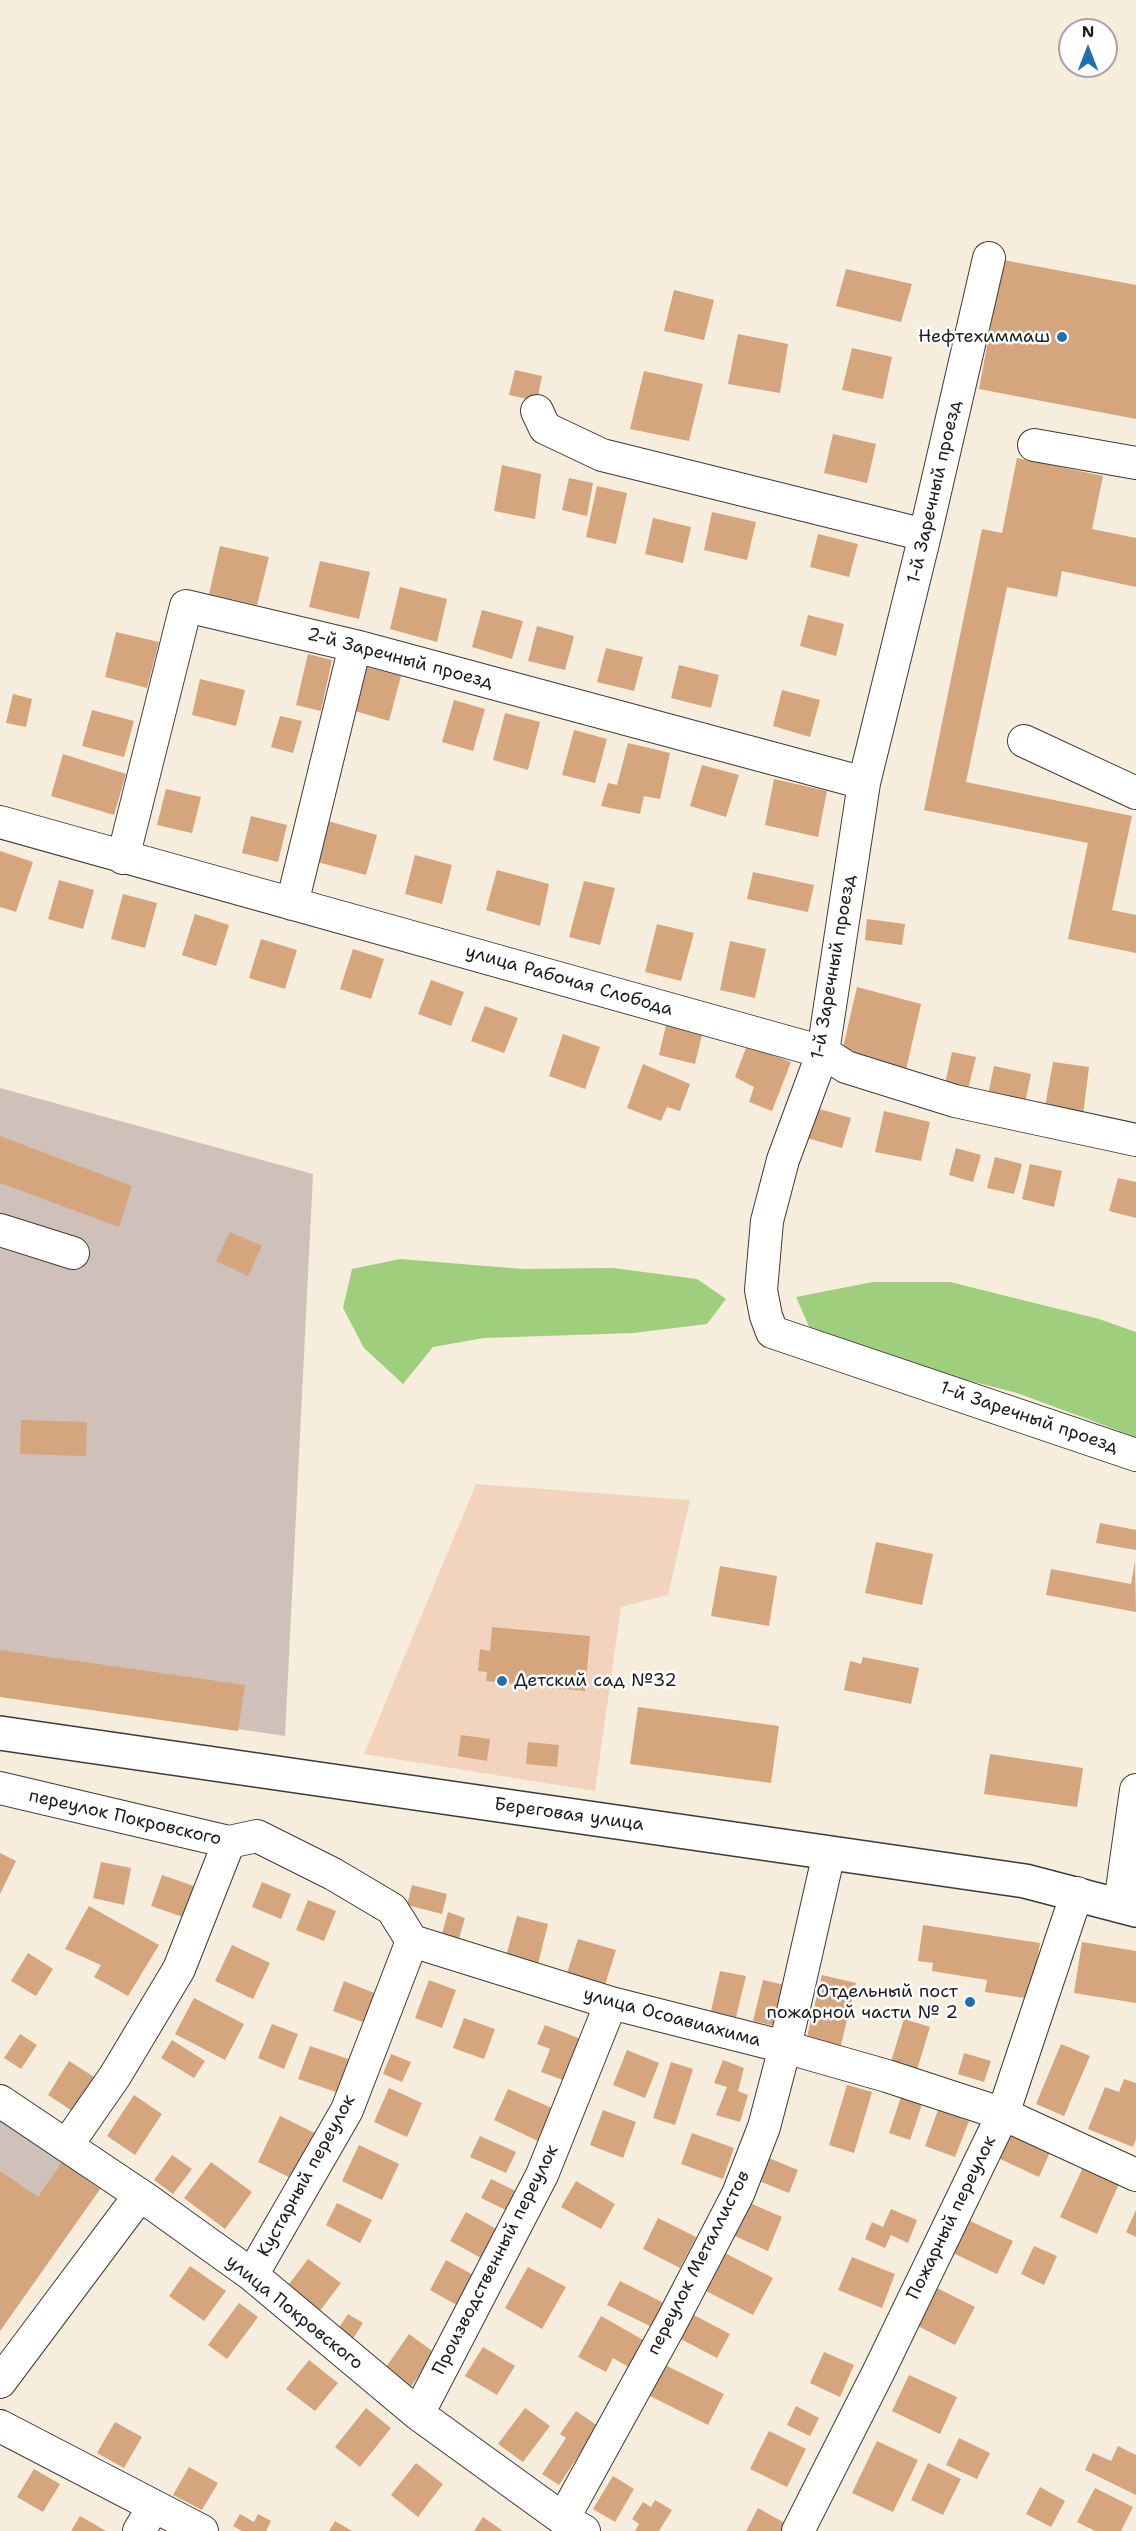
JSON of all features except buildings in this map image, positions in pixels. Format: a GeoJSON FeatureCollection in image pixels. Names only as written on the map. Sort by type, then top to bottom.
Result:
{"type":"FeatureCollection","features":[{"type":"Feature","properties":{"kind":"main road","name":"Береговая улица"},"geometry":{"type":"LineString","coordinates":[[0,1733],[1025,1881],[1128,1907]]}},
{"type":"Feature","properties":{"kind":"street","name":"1-й Заречный проезд"},"geometry":{"type":"LineString","coordinates":[[988,258],[925,535],[864,783],[823,1052],[783,1160],[767,1221],[761,1290],[772,1332],[1136,1455]]}},
{"type":"Feature","properties":{"kind":"street"},"geometry":{"type":"LineString","coordinates":[[537,411],[545,428],[602,455],[925,535]]}},
{"type":"Feature","properties":{"kind":"street"},"geometry":{"type":"LineString","coordinates":[[1034,445],[1136,463]]}},
{"type":"Feature","properties":{"kind":"street","name":"2-й Заречный проезд"},"geometry":{"type":"LineString","coordinates":[[123,858],[186,606],[355,646],[864,783]]}},
{"type":"Feature","properties":{"kind":"street"},"geometry":{"type":"LineString","coordinates":[[292,904],[355,646]]}},
{"type":"Feature","properties":{"kind":"street"},"geometry":{"type":"LineString","coordinates":[[1023,741],[1136,793]]}},
{"type":"Feature","properties":{"kind":"street","name":"улица Рабочая Слобода"},"geometry":{"type":"LineString","coordinates":[[0,822],[823,1052],[846,1067],[955,1101],[1136,1140]]}},
{"type":"Feature","properties":{"kind":"street"},"geometry":{"type":"LineString","coordinates":[[0,1230],[73,1253]]}},
{"type":"Feature","properties":{"kind":"street","name":"переулок Покровского"},"geometry":{"type":"LineString","coordinates":[[0,1788],[229,1842],[178,1969],[115,2076],[67,2145]]}},
{"type":"Feature","properties":{"kind":"street"},"geometry":{"type":"LineString","coordinates":[[1128,1907],[1136,1790]]}},
{"type":"Feature","properties":{"kind":"street"},"geometry":{"type":"LineString","coordinates":[[229,1842],[257,1836],[333,1874],[392,1909],[412,1941]]}},
{"type":"Feature","properties":{"kind":"street","name":"переулок Металлистов"},"geometry":{"type":"LineString","coordinates":[[574,2525],[670,2325],[738,2194],[764,2127],[785,2047],[829,1852]]}},
{"type":"Feature","properties":{"kind":"street","name":"Пожарный переулок"},"geometry":{"type":"LineString","coordinates":[[798,2531],[880,2369],[1003,2114],[1077,1893]]}},
{"type":"Feature","properties":{"kind":"street","name":"улица Осоавиахима"},"geometry":{"type":"LineString","coordinates":[[412,1941],[610,2003],[785,2047],[887,2076],[1003,2114],[1136,2175]]}},
{"type":"Feature","properties":{"kind":"street","name":"Кустарный переулок"},"geometry":{"type":"LineString","coordinates":[[252,2275],[347,2110],[412,1941]]}},
{"type":"Feature","properties":{"kind":"street","name":"Производственный переулок"},"geometry":{"type":"LineString","coordinates":[[418,2414],[542,2175],[610,2003]]}},
{"type":"Feature","properties":{"kind":"street","name":"улица Покровского"},"geometry":{"type":"LineString","coordinates":[[0,2101],[140,2195],[252,2275],[418,2414],[574,2525]]}},
{"type":"Feature","properties":{"kind":"street"},"geometry":{"type":"LineString","coordinates":[[0,2382],[140,2195]]}},
{"type":"Feature","properties":{"kind":"street"},"geometry":{"type":"LineString","coordinates":[[0,2427],[146,2518],[201,2531]]}},
{"type":"Feature","properties":{"kind":"shaded area"},"geometry":{"type":"Polygon","coordinates":[[[0,1088],[313,1174],[285,1736],[0,1694],[0,1088]]]}},
{"type":"Feature","properties":{"kind":"shaded area","name":"Детский сад №32"},"geometry":{"type":"Polygon","coordinates":[[[476,1484],[690,1500],[668,1595],[621,1607],[595,1791],[364,1754],[476,1484]]]}},
{"type":"Feature","properties":{"kind":"shaded area"},"geometry":{"type":"Polygon","coordinates":[[[0,2120],[100,2189],[0,2331],[0,2120]]]}},
{"type":"Feature","properties":{"kind":"green space"},"geometry":{"type":"Polygon","coordinates":[[[400,1259],[523,1269],[613,1268],[697,1279],[726,1299],[707,1324],[633,1333],[484,1338],[433,1347],[403,1384],[364,1348],[343,1308],[352,1269],[400,1259]]]}},
{"type":"Feature","properties":{"kind":"green space"},"geometry":{"type":"Polygon","coordinates":[[[873,1282],[950,1282],[1099,1319],[1136,1332],[1136,1437],[1017,1393],[900,1363],[811,1331],[796,1297],[873,1282]]]}},
{"type":"Feature","properties":{"kind":"place","name":"Нефтехиммаш"},"geometry":{"type":"Point","coordinates":[1062,337]}},
{"type":"Feature","properties":{"kind":"place","name":"Детский сад №32"},"geometry":{"type":"Point","coordinates":[502,1681]}},
{"type":"Feature","properties":{"kind":"place","name":"Отдельный пост пожарной части № 2"},"geometry":{"type":"Point","coordinates":[970,2002]}}]}
